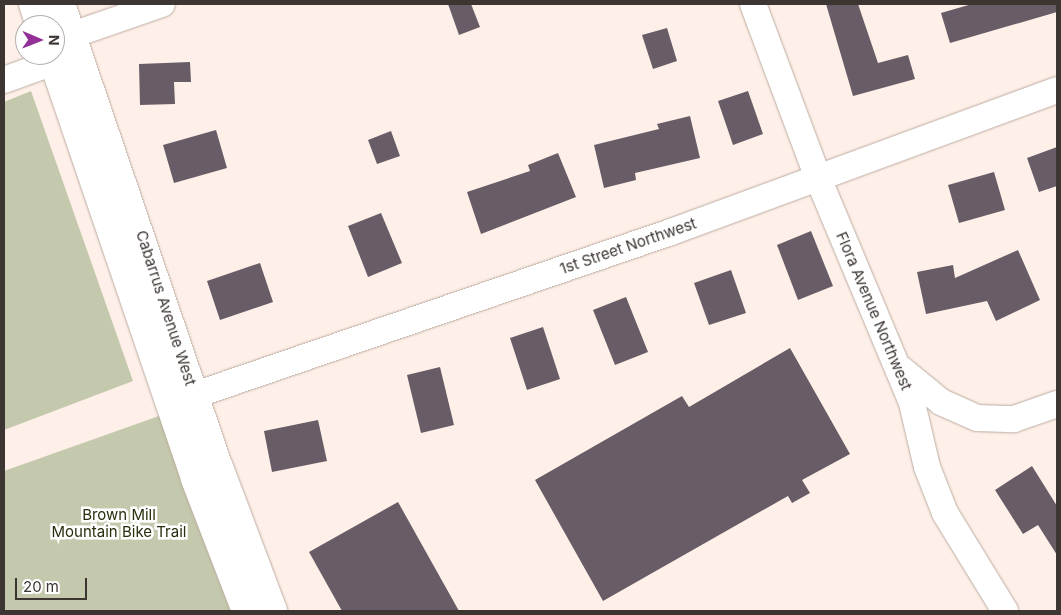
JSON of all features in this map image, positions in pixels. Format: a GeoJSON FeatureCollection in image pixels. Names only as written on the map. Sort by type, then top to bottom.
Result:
{"type":"FeatureCollection","features":[{"type":"Feature","properties":{"kind":"main road","name":"Cabarrus Avenue West"},"geometry":{"type":"LineString","coordinates":[[63,65],[194,478],[246,611]]}},
{"type":"Feature","properties":{"kind":"main road","name":"Cabarrus Avenue West"},"geometry":{"type":"LineString","coordinates":[[65,65],[195,395],[273,611]]}},
{"type":"Feature","properties":{"kind":"street"},"geometry":{"type":"LineString","coordinates":[[65,45],[162,4]]}},
{"type":"Feature","properties":{"kind":"street","name":"Flora Avenue Northwest"},"geometry":{"type":"LineString","coordinates":[[753,4],[818,178],[897,366],[918,421],[927,466],[945,514],[1005,611]]}},
{"type":"Feature","properties":{"kind":"street"},"geometry":{"type":"LineString","coordinates":[[4,80],[29,65]]}},
{"type":"Feature","properties":{"kind":"street","name":"1st Street Northwest"},"geometry":{"type":"LineString","coordinates":[[195,395],[818,178],[1057,90]]}},
{"type":"Feature","properties":{"kind":"street"},"geometry":{"type":"LineString","coordinates":[[897,366],[934,398],[977,418],[1014,419],[1057,404]]}},
{"type":"Feature","properties":{"kind":"street"},"geometry":{"type":"LineString","coordinates":[[918,421],[921,408],[934,398]]}},
{"type":"Feature","properties":{"kind":"green space"},"geometry":{"type":"Polygon","coordinates":[[[31,91],[133,381],[4,430],[4,102],[31,91]]]}},
{"type":"Feature","properties":{"kind":"green space","name":"Brown Mill Mountain Bike Trail"},"geometry":{"type":"Polygon","coordinates":[[[173,411],[245,611],[4,611],[4,471],[173,411]]]}},
{"type":"Feature","properties":{"kind":"building"},"geometry":{"type":"Polygon","coordinates":[[[448,4],[471,4],[480,27],[459,35],[448,4]]]}},
{"type":"Feature","properties":{"kind":"building"},"geometry":{"type":"Polygon","coordinates":[[[826,4],[858,4],[878,63],[908,55],[915,79],[853,96],[826,4]]]}},
{"type":"Feature","properties":{"kind":"building"},"geometry":{"type":"Polygon","coordinates":[[[972,4],[1057,4],[1057,12],[950,43],[941,13],[972,4]]]}},
{"type":"Feature","properties":{"kind":"building"},"geometry":{"type":"Polygon","coordinates":[[[667,28],[677,61],[653,69],[642,35],[667,28]]]}},
{"type":"Feature","properties":{"kind":"building"},"geometry":{"type":"Polygon","coordinates":[[[190,62],[191,82],[174,82],[175,104],[140,105],[139,64],[190,62]]]}},
{"type":"Feature","properties":{"kind":"building"},"geometry":{"type":"Polygon","coordinates":[[[748,91],[763,134],[733,145],[718,101],[748,91]]]}},
{"type":"Feature","properties":{"kind":"building"},"geometry":{"type":"Polygon","coordinates":[[[690,116],[700,158],[635,173],[636,180],[604,188],[594,145],[659,129],[657,124],[690,116]]]}},
{"type":"Feature","properties":{"kind":"building"},"geometry":{"type":"Polygon","coordinates":[[[216,130],[227,168],[174,183],[163,145],[216,130]]]}},
{"type":"Feature","properties":{"kind":"building"},"geometry":{"type":"Polygon","coordinates":[[[391,131],[400,156],[377,164],[368,140],[391,131]]]}},
{"type":"Feature","properties":{"kind":"building"},"geometry":{"type":"Polygon","coordinates":[[[1057,147],[1057,186],[1039,192],[1027,158],[1057,147]]]}},
{"type":"Feature","properties":{"kind":"building"},"geometry":{"type":"Polygon","coordinates":[[[558,153],[576,197],[481,234],[467,192],[530,171],[528,165],[558,153]]]}},
{"type":"Feature","properties":{"kind":"building"},"geometry":{"type":"Polygon","coordinates":[[[994,172],[1005,210],[959,223],[948,185],[994,172]]]}},
{"type":"Feature","properties":{"kind":"building"},"geometry":{"type":"Polygon","coordinates":[[[381,213],[402,263],[368,277],[348,226],[381,213]]]}},
{"type":"Feature","properties":{"kind":"building"},"geometry":{"type":"Polygon","coordinates":[[[811,231],[833,286],[798,300],[777,245],[811,231]]]}},
{"type":"Feature","properties":{"kind":"building"},"geometry":{"type":"Polygon","coordinates":[[[1018,250],[1040,300],[996,321],[987,301],[926,314],[917,272],[953,265],[955,278],[1018,250]]]}},
{"type":"Feature","properties":{"kind":"building"},"geometry":{"type":"Polygon","coordinates":[[[260,263],[273,302],[220,320],[207,281],[260,263]]]}},
{"type":"Feature","properties":{"kind":"building"},"geometry":{"type":"Polygon","coordinates":[[[731,270],[746,313],[709,325],[694,283],[731,270]]]}},
{"type":"Feature","properties":{"kind":"building"},"geometry":{"type":"Polygon","coordinates":[[[626,297],[648,352],[615,365],[593,310],[626,297]]]}},
{"type":"Feature","properties":{"kind":"building"},"geometry":{"type":"Polygon","coordinates":[[[543,327],[560,379],[527,390],[510,338],[543,327]]]}},
{"type":"Feature","properties":{"kind":"building"},"geometry":{"type":"Polygon","coordinates":[[[790,348],[850,454],[802,480],[810,493],[792,503],[788,496],[603,601],[535,480],[682,396],[689,407],[790,348]]]}},
{"type":"Feature","properties":{"kind":"building"},"geometry":{"type":"Polygon","coordinates":[[[440,367],[454,425],[421,433],[407,375],[440,367]]]}},
{"type":"Feature","properties":{"kind":"building"},"geometry":{"type":"Polygon","coordinates":[[[318,420],[327,461],[272,472],[264,431],[318,420]]]}},
{"type":"Feature","properties":{"kind":"building"},"geometry":{"type":"Polygon","coordinates":[[[1032,466],[1057,506],[1057,555],[1038,525],[1023,534],[995,490],[1032,466]]]}},
{"type":"Feature","properties":{"kind":"building"},"geometry":{"type":"Polygon","coordinates":[[[398,502],[459,611],[342,611],[309,552],[398,502]]]}}]}
